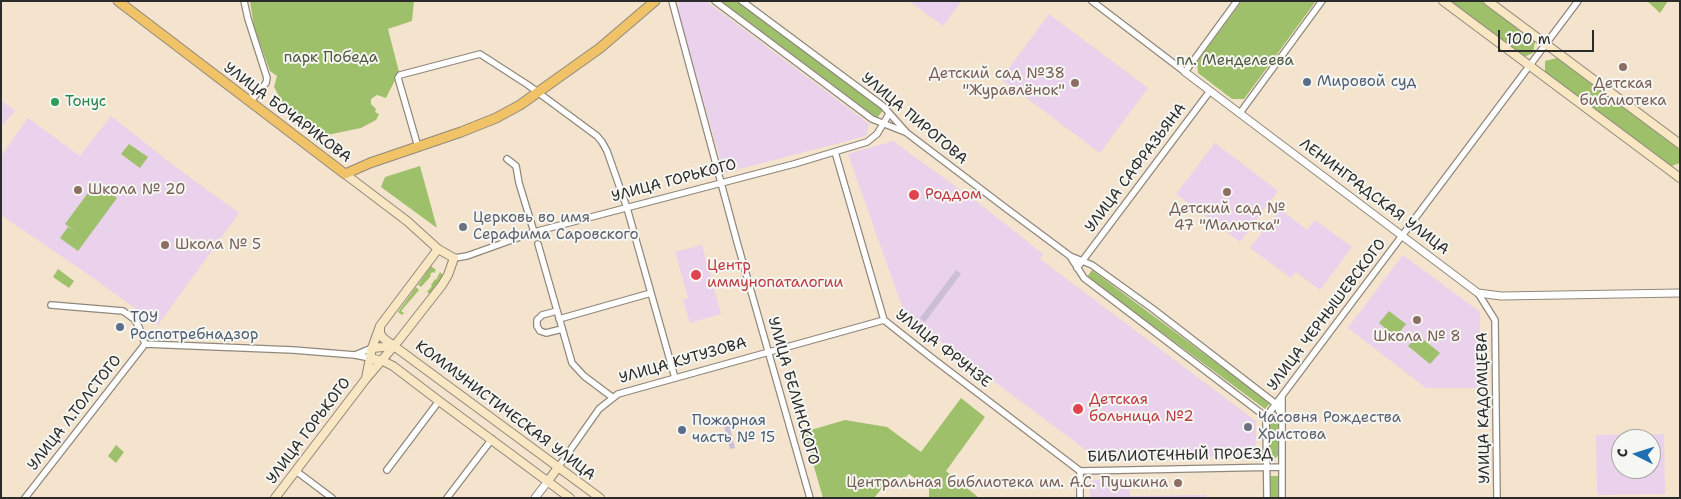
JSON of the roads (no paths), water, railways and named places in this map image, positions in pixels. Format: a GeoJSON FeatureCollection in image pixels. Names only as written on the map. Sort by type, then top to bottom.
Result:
{"type":"FeatureCollection","features":[{"type":"Feature","properties":{"kind":"main road","name":"УЛИЦА БОЧАРИКОВА"},"geometry":{"type":"LineString","coordinates":[[118,1],[408,222],[438,249],[454,258]]}},
{"type":"Feature","properties":{"kind":"main road"},"geometry":{"type":"LineString","coordinates":[[345,174],[370,163],[496,118],[520,105],[600,48],[655,1]]}},
{"type":"Feature","properties":{"kind":"main road"},"geometry":{"type":"LineString","coordinates":[[1443,1],[1680,178]]}},
{"type":"Feature","properties":{"kind":"main road"},"geometry":{"type":"LineString","coordinates":[[1488,1],[1680,144]]}},
{"type":"Feature","properties":{"kind":"main road"},"geometry":{"type":"LineString","coordinates":[[1671,171],[1680,171]]}},
{"type":"Feature","properties":{"kind":"main road"},"geometry":{"type":"LineString","coordinates":[[365,380],[372,348],[380,326],[438,249]]}},
{"type":"Feature","properties":{"kind":"main road","name":"УЛИЦА ГОРЬКОГО"},"geometry":{"type":"LineString","coordinates":[[275,498],[365,380],[442,285],[454,258]]}},
{"type":"Feature","properties":{"kind":"main road","name":"КОММУНИСТИЧЕСКАЯ УЛИЦА"},"geometry":{"type":"LineString","coordinates":[[380,326],[381,336],[600,498]]}},
{"type":"Feature","properties":{"kind":"main road"},"geometry":{"type":"LineString","coordinates":[[372,348],[394,346]]}},
{"type":"Feature","properties":{"kind":"main road"},"geometry":{"type":"LineString","coordinates":[[370,358],[382,360]]}},
{"type":"Feature","properties":{"kind":"main road","name":"КОММУНИСТИЧЕСКАЯ УЛИЦА"},"geometry":{"type":"LineString","coordinates":[[382,360],[393,366],[570,498]]}},
{"type":"Feature","properties":{"kind":"main road","name":"УЛИЦА КУТУЗОВА"},"geometry":{"type":"LineString","coordinates":[[548,481],[559,466]]}},
{"type":"Feature","properties":{"kind":"street"},"geometry":{"type":"LineString","coordinates":[[244,1],[248,20],[267,78],[266,83],[250,102]]}},
{"type":"Feature","properties":{"kind":"street","name":"УЛИЦА БЕЛИНСКОГО"},"geometry":{"type":"LineString","coordinates":[[672,1],[810,498]]}},
{"type":"Feature","properties":{"kind":"street","name":"УЛИЦА ПИРОГОВА"},"geometry":{"type":"LineString","coordinates":[[715,1],[872,119],[907,133]]}},
{"type":"Feature","properties":{"kind":"street","name":"УЛИЦА ПИРОГОВА"},"geometry":{"type":"LineString","coordinates":[[742,1],[883,106],[907,133],[1070,256],[1092,265],[1138,298],[1276,404]]}},
{"type":"Feature","properties":{"kind":"street","name":"ЛЕНИНГРАДСКАЯ УЛИЦА"},"geometry":{"type":"LineString","coordinates":[[1092,1],[1478,293]]}},
{"type":"Feature","properties":{"kind":"street"},"geometry":{"type":"LineString","coordinates":[[1185,72],[1237,1]]}},
{"type":"Feature","properties":{"kind":"street"},"geometry":{"type":"LineString","coordinates":[[1240,113],[1322,1]]}},
{"type":"Feature","properties":{"kind":"street","name":"УЛИЦА ЧЕРНЫШЕВСКОГО"},"geometry":{"type":"LineString","coordinates":[[1266,417],[1578,1]]}},
{"type":"Feature","properties":{"kind":"street"},"geometry":{"type":"LineString","coordinates":[[418,147],[398,78],[400,75],[480,54],[538,92],[597,136],[602,142],[627,208],[675,378]]}},
{"type":"Feature","properties":{"kind":"street","name":"УЛИЦА САФРАЗЬЯНА"},"geometry":{"type":"LineString","coordinates":[[1077,268],[1210,91]]}},
{"type":"Feature","properties":{"kind":"street","name":"УЛИЦА ГОРЬКОГО"},"geometry":{"type":"LineString","coordinates":[[454,258],[467,256],[534,232],[867,142],[877,134],[889,114]]}},
{"type":"Feature","properties":{"kind":"street","name":"УЛИЦА ФРУНЗЕ"},"geometry":{"type":"LineString","coordinates":[[835,152],[884,320],[1080,471]]}},
{"type":"Feature","properties":{"kind":"street"},"geometry":{"type":"LineString","coordinates":[[507,159],[516,166],[519,183],[534,232]]}},
{"type":"Feature","properties":{"kind":"street"},"geometry":{"type":"LineString","coordinates":[[538,244],[572,363],[584,376],[612,398]]}},
{"type":"Feature","properties":{"kind":"street","name":"УЛИЦА ПИРОГОВА"},"geometry":{"type":"LineString","coordinates":[[1070,256],[1084,278],[1266,417]]}},
{"type":"Feature","properties":{"kind":"street"},"geometry":{"type":"LineString","coordinates":[[559,319],[651,293]]}},
{"type":"Feature","properties":{"kind":"street"},"geometry":{"type":"LineString","coordinates":[[1478,293],[1501,296],[1680,293]]}},
{"type":"Feature","properties":{"kind":"street","name":"УЛИЦА КАДОМЦЕВА"},"geometry":{"type":"LineString","coordinates":[[1478,293],[1495,320],[1497,498]]}},
{"type":"Feature","properties":{"kind":"street"},"geometry":{"type":"LineString","coordinates":[[51,305],[123,312],[134,320],[145,344],[293,350],[370,358]]}},
{"type":"Feature","properties":{"kind":"street"},"geometry":{"type":"LineString","coordinates":[[557,311],[539,317],[537,326],[540,332],[546,333],[562,329]]}},
{"type":"Feature","properties":{"kind":"street","name":"УЛИЦА КУТУЗОВА"},"geometry":{"type":"LineString","coordinates":[[559,466],[599,409],[618,394],[884,320]]}},
{"type":"Feature","properties":{"kind":"street","name":"УЛИЦА Л.ТОЛСТОГО"},"geometry":{"type":"LineString","coordinates":[[25,498],[145,344]]}},
{"type":"Feature","properties":{"kind":"street"},"geometry":{"type":"LineString","coordinates":[[355,355],[372,348]]}},
{"type":"Feature","properties":{"kind":"street"},"geometry":{"type":"LineString","coordinates":[[1282,396],[1282,418]]}},
{"type":"Feature","properties":{"kind":"street"},"geometry":{"type":"LineString","coordinates":[[387,470],[439,402]]}},
{"type":"Feature","properties":{"kind":"street","name":"УЛИЦА ЧЕРНЫШЕВСКОГО"},"geometry":{"type":"LineString","coordinates":[[1276,404],[1282,418],[1282,498]]}},
{"type":"Feature","properties":{"kind":"street"},"geometry":{"type":"LineString","coordinates":[[1266,417],[1267,498]]}},
{"type":"Feature","properties":{"kind":"street"},"geometry":{"type":"LineString","coordinates":[[447,498],[492,439]]}},
{"type":"Feature","properties":{"kind":"street","name":"БИБЛИОТЕЧНЫЙ ПРОЕЗД"},"geometry":{"type":"LineString","coordinates":[[1080,471],[1282,467]]}},
{"type":"Feature","properties":{"kind":"street"},"geometry":{"type":"LineString","coordinates":[[296,471],[332,498]]}},
{"type":"Feature","properties":{"kind":"street"},"geometry":{"type":"LineString","coordinates":[[1080,471],[1080,498]]}},
{"type":"Feature","properties":{"kind":"street","name":"УЛИЦА КУТУЗОВА"},"geometry":{"type":"LineString","coordinates":[[535,498],[548,481]]}},
{"type":"Feature","properties":{"kind":"place","name":"Детская библиотека"},"geometry":{"type":"Point","coordinates":[1623,67]}},
{"type":"Feature","properties":{"kind":"place","name":"Мировой суд"},"geometry":{"type":"Point","coordinates":[1307,82]}},
{"type":"Feature","properties":{"kind":"place","name":"Детский сад №38 \"Журавлёнок\""},"geometry":{"type":"Point","coordinates":[1075,83]}},
{"type":"Feature","properties":{"kind":"place","name":"Тонус"},"geometry":{"type":"Point","coordinates":[55,102]}},
{"type":"Feature","properties":{"kind":"place","name":"Школа № 20"},"geometry":{"type":"Point","coordinates":[78,190]}},
{"type":"Feature","properties":{"kind":"place","name":"Детский сад № 47 \"Малютка\""},"geometry":{"type":"Point","coordinates":[1227,192]}},
{"type":"Feature","properties":{"kind":"place","name":"Роддом"},"geometry":{"type":"Point","coordinates":[914,195]}},
{"type":"Feature","properties":{"kind":"place","name":"Церковь во имя Серафима Саровского"},"geometry":{"type":"Point","coordinates":[463,227]}},
{"type":"Feature","properties":{"kind":"place","name":"Школа № 5"},"geometry":{"type":"Point","coordinates":[165,245]}},
{"type":"Feature","properties":{"kind":"place","name":"Центр иммунопаталогии"},"geometry":{"type":"Point","coordinates":[696,275]}},
{"type":"Feature","properties":{"kind":"place","name":"Школа № 8"},"geometry":{"type":"Point","coordinates":[1417,320]}},
{"type":"Feature","properties":{"kind":"place","name":"ТОУ Роспотребнадзор"},"geometry":{"type":"Point","coordinates":[120,327]}},
{"type":"Feature","properties":{"kind":"place","name":"Детская больница №2"},"geometry":{"type":"Point","coordinates":[1078,409]}},
{"type":"Feature","properties":{"kind":"place","name":"Часовня Рождества Христова"},"geometry":{"type":"Point","coordinates":[1248,427]}},
{"type":"Feature","properties":{"kind":"place","name":"Пожарная часть № 15"},"geometry":{"type":"Point","coordinates":[682,430]}},
{"type":"Feature","properties":{"kind":"place","name":"Центральная библиотека им. А.С. Пушкина"},"geometry":{"type":"Point","coordinates":[1178,483]}},
{"type":"Feature","properties":{"kind":"park label","name":"парк Победa"},"geometry":{"type":"Point","coordinates":[331,58]}},
{"type":"Feature","properties":{"kind":"park label","name":"пл. Менделеева"},"geometry":{"type":"Point","coordinates":[1235,61]}}]}
